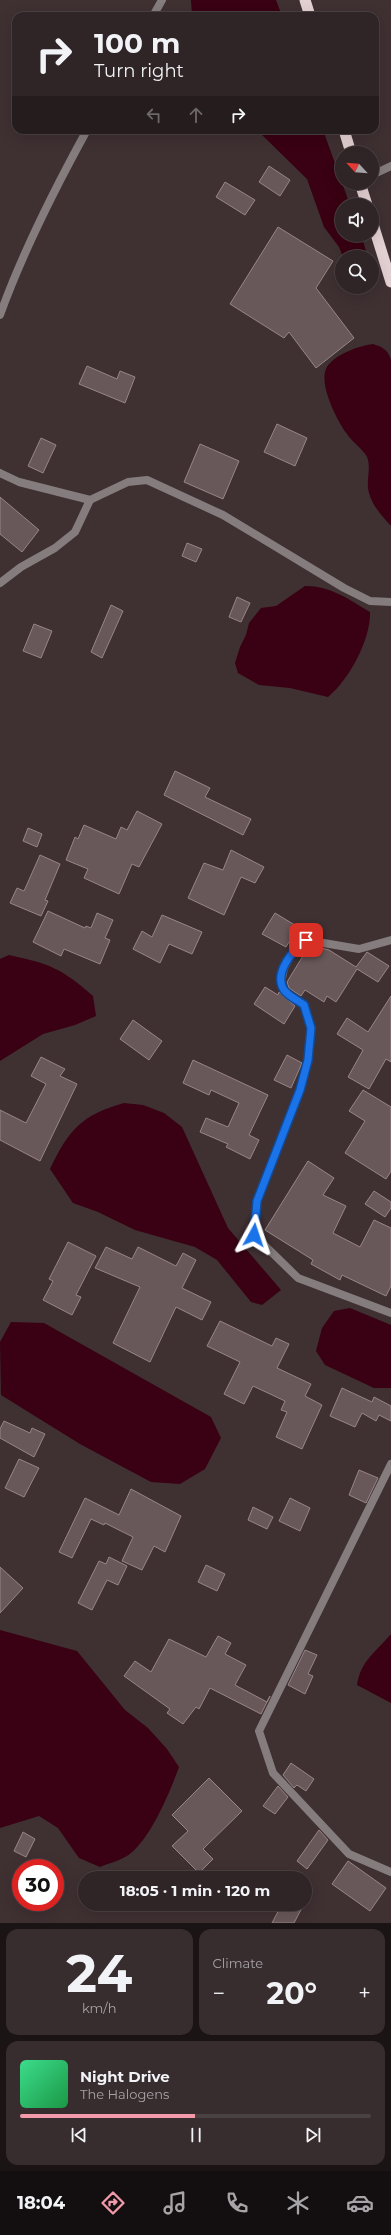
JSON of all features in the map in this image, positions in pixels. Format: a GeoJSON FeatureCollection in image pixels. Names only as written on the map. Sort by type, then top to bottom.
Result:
{"type":"FeatureCollection","features":[{"type":"Feature","properties":{"kind":"highway"},"geometry":{"type":"LineString","coordinates":[[305,0],[309,12]]}},
{"type":"Feature","properties":{"kind":"highway"},"geometry":{"type":"LineString","coordinates":[[345,134],[349,146]]}},
{"type":"Feature","properties":{"kind":"highway"},"geometry":{"type":"LineString","coordinates":[[378,242],[391,282]]}},
{"type":"Feature","properties":{"kind":"street"},"geometry":{"type":"LineString","coordinates":[[155,12],[162,0]]}},
{"type":"Feature","properties":{"kind":"street"},"geometry":{"type":"LineString","coordinates":[[0,315],[24,256],[84,134]]}},
{"type":"Feature","properties":{"kind":"street"},"geometry":{"type":"LineString","coordinates":[[379,172],[391,166]]}},
{"type":"Feature","properties":{"kind":"street"},"geometry":{"type":"LineString","coordinates":[[0,473],[19,482],[90,500]]}},
{"type":"Feature","properties":{"kind":"street"},"geometry":{"type":"LineString","coordinates":[[0,583],[21,567],[55,548],[75,532],[90,500],[128,482],[146,480],[223,515],[344,588],[370,601],[391,602]]}},
{"type":"Feature","properties":{"kind":"street"},"geometry":{"type":"LineString","coordinates":[[391,940],[359,949],[306,940],[294,949],[284,968],[281,983],[285,992],[304,1005],[311,1028],[309,1052],[300,1090],[257,1201],[254,1235],[298,1278],[391,1313]]}},
{"type":"Feature","properties":{"kind":"street"},"geometry":{"type":"LineString","coordinates":[[391,1464],[259,1731],[273,1773],[349,1854],[391,1872]]}},
{"type":"Feature","properties":{"kind":"shaded area"},"geometry":{"type":"Polygon","coordinates":[[[191,0],[276,0],[280,12],[192,12],[191,0]]]}},
{"type":"Feature","properties":{"kind":"shaded area"},"geometry":{"type":"Polygon","coordinates":[[[261,134],[324,134],[335,163],[335,190],[345,190],[347,198],[335,198],[335,242],[324,227],[307,179],[261,134]]]}},
{"type":"Feature","properties":{"kind":"shaded area"},"geometry":{"type":"Polygon","coordinates":[[[335,242],[363,242],[366,250],[340,250],[335,242]]]}},
{"type":"Feature","properties":{"kind":"shaded area"},"geometry":{"type":"Polygon","coordinates":[[[373,344],[385,349],[391,360],[391,526],[383,518],[371,499],[368,488],[369,464],[367,457],[349,437],[334,412],[327,393],[324,376],[329,364],[340,355],[354,349],[373,344]]]}},
{"type":"Feature","properties":{"kind":"shaded area"},"geometry":{"type":"Polygon","coordinates":[[[305,586],[323,588],[339,594],[370,612],[367,634],[363,646],[351,670],[336,690],[328,697],[290,688],[259,685],[238,673],[235,663],[249,623],[261,608],[276,606],[305,586]]]}},
{"type":"Feature","properties":{"kind":"shaded area"},"geometry":{"type":"Polygon","coordinates":[[[9,955],[35,961],[54,968],[72,979],[93,996],[96,1016],[75,1025],[43,1034],[0,1061],[0,959],[9,955]]]}},
{"type":"Feature","properties":{"kind":"shaded area"},"geometry":{"type":"Polygon","coordinates":[[[124,1103],[143,1105],[164,1113],[182,1127],[228,1228],[281,1290],[262,1305],[251,1302],[217,1260],[195,1247],[135,1230],[98,1212],[73,1203],[50,1169],[57,1155],[71,1134],[87,1119],[97,1113],[124,1103]]]}},
{"type":"Feature","properties":{"kind":"shaded area"},"geometry":{"type":"Polygon","coordinates":[[[350,1308],[391,1325],[391,1388],[374,1388],[325,1365],[316,1351],[322,1328],[334,1311],[350,1308]]]}},
{"type":"Feature","properties":{"kind":"shaded area"},"geometry":{"type":"Polygon","coordinates":[[[11,1322],[44,1323],[211,1417],[221,1438],[205,1469],[180,1484],[151,1482],[80,1444],[1,1395],[0,1342],[11,1322]]]}},
{"type":"Feature","properties":{"kind":"shaded area"},"geometry":{"type":"Polygon","coordinates":[[[0,1630],[77,1651],[125,1710],[148,1728],[167,1749],[179,1767],[171,1789],[153,1825],[138,1846],[124,1858],[100,1867],[79,1858],[58,1828],[39,1816],[0,1828],[0,1630]]]}},
{"type":"Feature","properties":{"kind":"shaded area"},"geometry":{"type":"Polygon","coordinates":[[[391,1634],[391,1703],[357,1685],[362,1669],[370,1657],[391,1634]]]}},
{"type":"Feature","properties":{"kind":"building"},"geometry":{"type":"Polygon","coordinates":[[[269,166],[290,180],[280,196],[259,182],[269,166]]]}},
{"type":"Feature","properties":{"kind":"building"},"geometry":{"type":"Polygon","coordinates":[[[225,182],[255,200],[245,215],[216,197],[225,182]]]}},
{"type":"Feature","properties":{"kind":"building"},"geometry":{"type":"Polygon","coordinates":[[[278,227],[333,261],[316,288],[354,338],[316,368],[289,332],[284,338],[230,304],[278,227]]]}},
{"type":"Feature","properties":{"kind":"building"},"geometry":{"type":"Polygon","coordinates":[[[87,366],[117,379],[120,371],[135,377],[125,403],[79,384],[87,366]]]}},
{"type":"Feature","properties":{"kind":"building"},"geometry":{"type":"Polygon","coordinates":[[[277,424],[307,438],[295,466],[264,452],[277,424]]]}},
{"type":"Feature","properties":{"kind":"building"},"geometry":{"type":"Polygon","coordinates":[[[41,438],[56,445],[43,473],[28,466],[41,438]]]}},
{"type":"Feature","properties":{"kind":"building"},"geometry":{"type":"Polygon","coordinates":[[[200,444],[239,461],[223,499],[184,482],[200,444]]]}},
{"type":"Feature","properties":{"kind":"building"},"geometry":{"type":"Polygon","coordinates":[[[0,497],[39,530],[22,552],[0,534],[0,497]]]}},
{"type":"Feature","properties":{"kind":"building"},"geometry":{"type":"Polygon","coordinates":[[[187,543],[202,549],[196,562],[182,556],[187,543]]]}},
{"type":"Feature","properties":{"kind":"building"},"geometry":{"type":"Polygon","coordinates":[[[237,597],[250,603],[241,622],[229,617],[237,597]]]}},
{"type":"Feature","properties":{"kind":"building"},"geometry":{"type":"Polygon","coordinates":[[[111,605],[123,611],[102,658],[91,652],[111,605]]]}},
{"type":"Feature","properties":{"kind":"building"},"geometry":{"type":"Polygon","coordinates":[[[34,624],[52,631],[41,658],[23,651],[34,624]]]}},
{"type":"Feature","properties":{"kind":"building"},"geometry":{"type":"Polygon","coordinates":[[[175,771],[210,788],[205,797],[251,819],[243,835],[164,795],[175,771]]]}},
{"type":"Feature","properties":{"kind":"building"},"geometry":{"type":"Polygon","coordinates":[[[137,811],[162,824],[139,867],[132,864],[119,894],[84,878],[88,869],[66,860],[75,837],[78,839],[84,825],[116,839],[121,827],[127,830],[137,811]]]}},
{"type":"Feature","properties":{"kind":"building"},"geometry":{"type":"Polygon","coordinates":[[[28,828],[42,834],[37,847],[23,841],[28,828]]]}},
{"type":"Feature","properties":{"kind":"building"},"geometry":{"type":"Polygon","coordinates":[[[231,850],[264,867],[255,883],[241,877],[224,915],[188,898],[204,863],[223,870],[231,850]]]}},
{"type":"Feature","properties":{"kind":"building"},"geometry":{"type":"Polygon","coordinates":[[[40,855],[60,864],[45,900],[48,901],[41,916],[10,903],[17,888],[24,891],[40,855]]]}},
{"type":"Feature","properties":{"kind":"building"},"geometry":{"type":"Polygon","coordinates":[[[48,911],[85,928],[86,926],[91,928],[97,913],[113,920],[105,938],[110,940],[100,964],[64,949],[61,956],[33,942],[48,911]]]}},
{"type":"Feature","properties":{"kind":"building"},"geometry":{"type":"Polygon","coordinates":[[[275,913],[298,927],[286,947],[262,934],[275,913]]]}},
{"type":"Feature","properties":{"kind":"building"},"geometry":{"type":"Polygon","coordinates":[[[162,915],[202,932],[192,954],[169,944],[160,963],[133,949],[142,931],[152,937],[162,915]]]}},
{"type":"Feature","properties":{"kind":"building"},"geometry":{"type":"Polygon","coordinates":[[[309,946],[315,950],[317,947],[329,950],[356,967],[367,952],[389,966],[378,982],[357,969],[336,1002],[327,996],[324,1002],[305,990],[301,996],[289,988],[287,982],[309,946]]]}},
{"type":"Feature","properties":{"kind":"building"},"geometry":{"type":"Polygon","coordinates":[[[265,987],[278,995],[279,992],[295,1006],[284,1024],[254,1004],[265,987]]]}},
{"type":"Feature","properties":{"kind":"building"},"geometry":{"type":"Polygon","coordinates":[[[391,996],[391,1062],[386,1059],[369,1089],[348,1077],[363,1050],[337,1034],[347,1018],[368,1032],[391,996]]]}},
{"type":"Feature","properties":{"kind":"building"},"geometry":{"type":"Polygon","coordinates":[[[133,1020],[162,1041],[149,1060],[120,1039],[133,1020]]]}},
{"type":"Feature","properties":{"kind":"building"},"geometry":{"type":"Polygon","coordinates":[[[287,1055],[302,1063],[291,1088],[274,1080],[287,1055]]]}},
{"type":"Feature","properties":{"kind":"building"},"geometry":{"type":"Polygon","coordinates":[[[41,1057],[65,1069],[60,1076],[77,1084],[40,1161],[0,1140],[0,1110],[26,1123],[46,1084],[31,1076],[41,1057]]]}},
{"type":"Feature","properties":{"kind":"building"},"geometry":{"type":"Polygon","coordinates":[[[193,1060],[268,1095],[249,1135],[259,1140],[250,1159],[226,1147],[228,1144],[200,1132],[206,1118],[228,1127],[239,1103],[211,1090],[209,1095],[183,1083],[193,1060]]]}},
{"type":"Feature","properties":{"kind":"building"},"geometry":{"type":"Polygon","coordinates":[[[363,1090],[391,1107],[391,1171],[386,1179],[345,1153],[365,1121],[349,1111],[363,1090]]]}},
{"type":"Feature","properties":{"kind":"building"},"geometry":{"type":"Polygon","coordinates":[[[308,1161],[334,1178],[323,1195],[346,1206],[333,1233],[360,1247],[374,1220],[391,1228],[391,1286],[386,1296],[342,1275],[340,1280],[311,1264],[313,1260],[265,1230],[308,1161]]]}},
{"type":"Feature","properties":{"kind":"building"},"geometry":{"type":"Polygon","coordinates":[[[374,1191],[391,1202],[391,1208],[385,1217],[365,1204],[374,1191]]]}},
{"type":"Feature","properties":{"kind":"building"},"geometry":{"type":"Polygon","coordinates":[[[68,1242],[96,1256],[76,1295],[81,1297],[72,1315],[43,1300],[53,1281],[49,1279],[68,1242]]]}},
{"type":"Feature","properties":{"kind":"building"},"geometry":{"type":"Polygon","coordinates":[[[106,1247],[132,1259],[138,1247],[176,1266],[183,1253],[196,1260],[182,1288],[211,1302],[202,1320],[176,1307],[150,1362],[113,1343],[140,1287],[95,1268],[106,1247]]]}},
{"type":"Feature","properties":{"kind":"building"},"geometry":{"type":"Polygon","coordinates":[[[220,1321],[272,1346],[276,1338],[289,1344],[277,1368],[311,1384],[305,1396],[322,1405],[302,1449],[276,1437],[287,1412],[281,1410],[285,1401],[253,1386],[244,1404],[224,1394],[240,1362],[207,1346],[220,1321]]]}},
{"type":"Feature","properties":{"kind":"building"},"geometry":{"type":"Polygon","coordinates":[[[342,1388],[372,1402],[374,1397],[391,1406],[391,1421],[379,1415],[376,1421],[362,1413],[355,1427],[330,1416],[342,1388]]]}},
{"type":"Feature","properties":{"kind":"building"},"geometry":{"type":"Polygon","coordinates":[[[4,1421],[30,1433],[32,1428],[45,1434],[34,1457],[0,1438],[0,1429],[4,1421]]]}},
{"type":"Feature","properties":{"kind":"building"},"geometry":{"type":"Polygon","coordinates":[[[19,1459],[39,1468],[24,1497],[5,1488],[19,1459]]]}},
{"type":"Feature","properties":{"kind":"building"},"geometry":{"type":"Polygon","coordinates":[[[359,1470],[378,1478],[366,1503],[349,1495],[359,1470]]]}},
{"type":"Feature","properties":{"kind":"building"},"geometry":{"type":"Polygon","coordinates":[[[131,1489],[181,1516],[165,1552],[154,1546],[142,1570],[122,1561],[133,1537],[105,1523],[104,1525],[91,1519],[72,1558],[59,1552],[85,1498],[119,1515],[131,1489]]]}},
{"type":"Feature","properties":{"kind":"building"},"geometry":{"type":"Polygon","coordinates":[[[290,1498],[310,1508],[300,1531],[279,1521],[290,1498]]]}},
{"type":"Feature","properties":{"kind":"building"},"geometry":{"type":"Polygon","coordinates":[[[253,1507],[273,1517],[267,1529],[248,1520],[253,1507]]]}},
{"type":"Feature","properties":{"kind":"building"},"geometry":{"type":"Polygon","coordinates":[[[109,1557],[127,1566],[118,1585],[107,1580],[92,1610],[78,1603],[99,1561],[106,1564],[109,1557]]]}},
{"type":"Feature","properties":{"kind":"building"},"geometry":{"type":"Polygon","coordinates":[[[206,1565],[225,1574],[217,1591],[198,1582],[206,1565]]]}},
{"type":"Feature","properties":{"kind":"building"},"geometry":{"type":"Polygon","coordinates":[[[0,1567],[23,1588],[0,1613],[0,1567]]]}},
{"type":"Feature","properties":{"kind":"building"},"geometry":{"type":"Polygon","coordinates":[[[218,1636],[231,1643],[225,1654],[246,1665],[235,1685],[267,1702],[261,1714],[210,1688],[199,1709],[196,1707],[183,1724],[167,1713],[170,1709],[124,1676],[135,1661],[151,1672],[169,1639],[206,1657],[218,1636]]]}},
{"type":"Feature","properties":{"kind":"building"},"geometry":{"type":"Polygon","coordinates":[[[305,1650],[317,1655],[308,1674],[313,1676],[305,1694],[288,1685],[305,1650]]]}},
{"type":"Feature","properties":{"kind":"building"},"geometry":{"type":"Polygon","coordinates":[[[291,1763],[314,1779],[306,1791],[297,1785],[294,1788],[283,1775],[291,1763]]]}},
{"type":"Feature","properties":{"kind":"building"},"geometry":{"type":"Polygon","coordinates":[[[209,1778],[242,1811],[203,1849],[213,1859],[201,1871],[197,1871],[172,1846],[188,1831],[172,1815],[209,1778]]]}},
{"type":"Feature","properties":{"kind":"building"},"geometry":{"type":"Polygon","coordinates":[[[278,1786],[288,1797],[275,1814],[263,1806],[278,1786]]]}},
{"type":"Feature","properties":{"kind":"building"},"geometry":{"type":"Polygon","coordinates":[[[319,1830],[328,1840],[307,1869],[297,1861],[319,1830]]]}},
{"type":"Feature","properties":{"kind":"building"},"geometry":{"type":"Polygon","coordinates":[[[23,1832],[35,1839],[26,1857],[14,1851],[23,1832]]]}},
{"type":"Feature","properties":{"kind":"building"},"geometry":{"type":"Polygon","coordinates":[[[348,1861],[386,1888],[370,1911],[332,1884],[348,1861]]]}},
{"type":"Feature","properties":{"kind":"building"},"geometry":{"type":"Polygon","coordinates":[[[278,1911],[300,1911],[294,1923],[272,1923],[278,1911]]]}},
{"type":"Feature","properties":{"kind":"route"},"geometry":{"type":"LineString","coordinates":[[254,1235],[257,1201],[300,1090],[308,1060],[311,1028],[304,1005],[285,992],[281,983],[284,968],[294,949],[306,940]]}}]}
